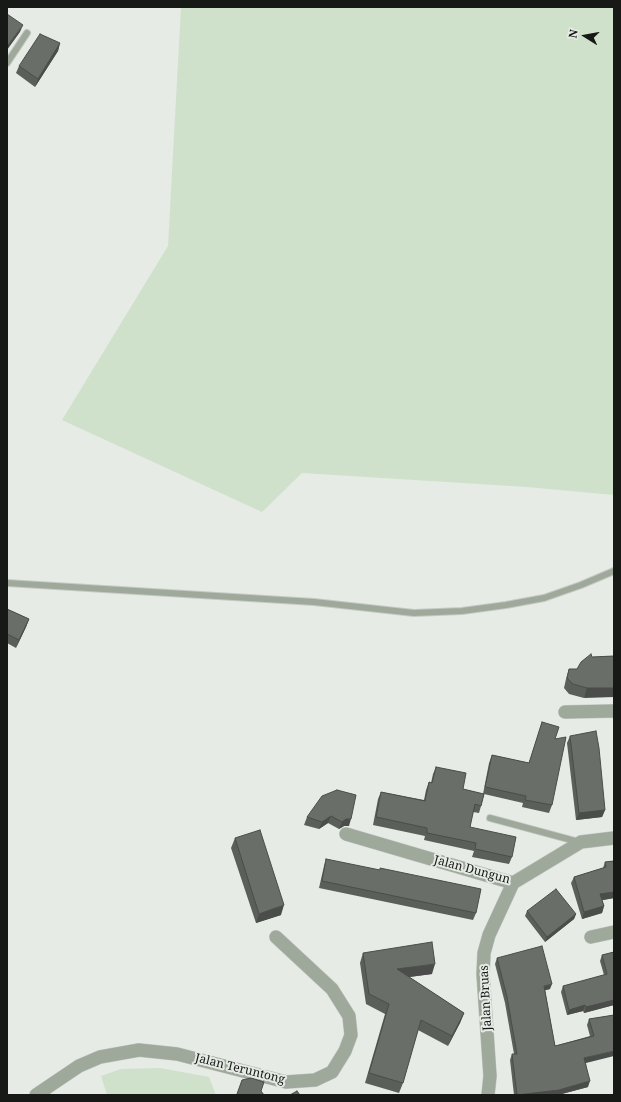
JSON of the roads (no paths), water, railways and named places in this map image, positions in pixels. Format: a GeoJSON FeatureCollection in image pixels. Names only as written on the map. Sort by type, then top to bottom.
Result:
{"type":"FeatureCollection","features":[{"type":"Feature","properties":{"kind":"street"},"geometry":{"type":"LineString","coordinates":[[565,712],[614,711]]}},
{"type":"Feature","properties":{"kind":"street","name":"Jalan Dungun"},"geometry":{"type":"LineString","coordinates":[[346,834],[513,883],[581,842],[614,838]]}},
{"type":"Feature","properties":{"kind":"street","name":"Jalan Bruas"},"geometry":{"type":"LineString","coordinates":[[488,1095],[490,1076],[483,974],[484,953],[489,935],[513,883]]}},
{"type":"Feature","properties":{"kind":"street"},"geometry":{"type":"LineString","coordinates":[[591,938],[614,932]]}},
{"type":"Feature","properties":{"kind":"street","name":"Jalan Teruntong"},"geometry":{"type":"LineString","coordinates":[[36,1095],[79,1066],[100,1057],[138,1050],[178,1054],[286,1082],[315,1080],[332,1072],[345,1052],[351,1035],[349,1016],[332,990],[276,937]]}},
{"type":"Feature","properties":{"kind":"lane"},"geometry":{"type":"LineString","coordinates":[[7,63],[27,33]]}},
{"type":"Feature","properties":{"kind":"lane"},"geometry":{"type":"LineString","coordinates":[[7,583],[314,602],[414,613],[462,611],[544,598],[614,571]]}},
{"type":"Feature","properties":{"kind":"lane"},"geometry":{"type":"LineString","coordinates":[[490,818],[581,842]]}}]}
